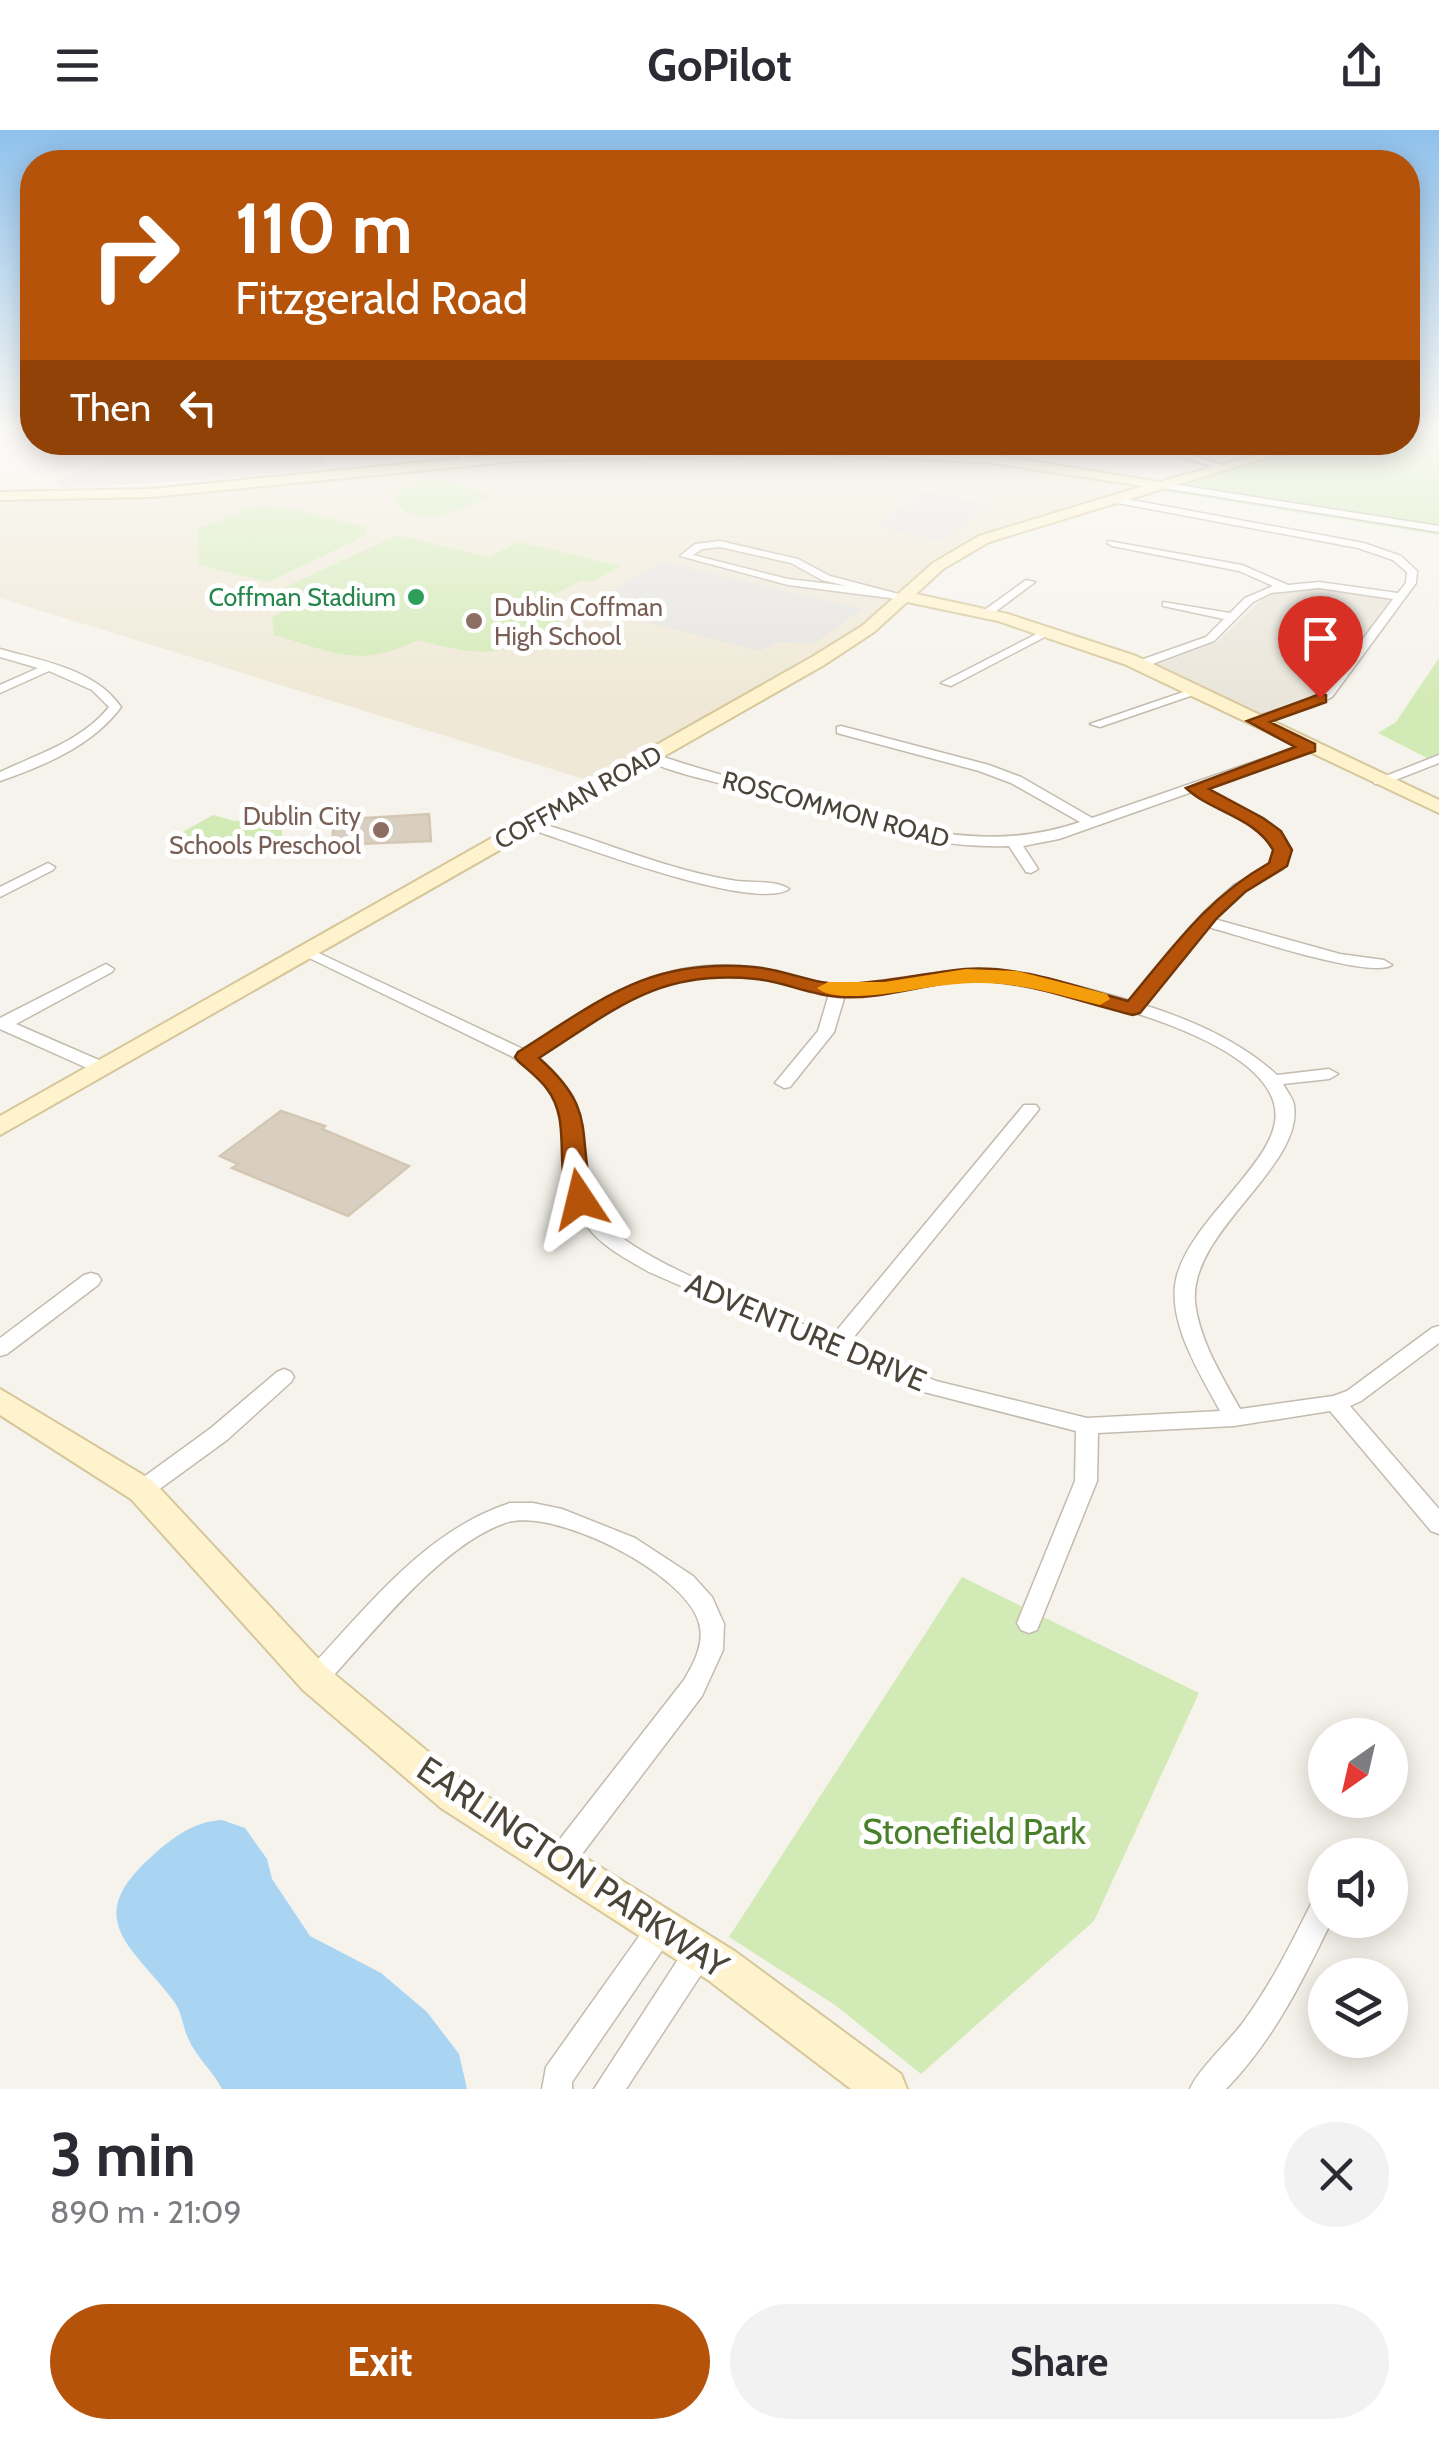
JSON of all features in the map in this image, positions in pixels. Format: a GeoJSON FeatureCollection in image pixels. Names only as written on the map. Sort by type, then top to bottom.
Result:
{"type":"FeatureCollection","features":[{"type":"Feature","properties":{"kind":"main road","name":"COFFMAN ROAD"},"geometry":{"type":"LineString","coordinates":[[0,1127],[850,642],[938,566],[984,539],[1039,521]]}},
{"type":"Feature","properties":{"kind":"main road"},"geometry":{"type":"LineString","coordinates":[[906,597],[987,613],[1050,631],[1139,665],[1439,807]]}},
{"type":"Feature","properties":{"kind":"main road","name":"EARLINGTON PARKWAY"},"geometry":{"type":"LineString","coordinates":[[0,1400],[142,1490],[315,1678],[454,1796],[700,1951],[886,2089]]}},
{"type":"Feature","properties":{"kind":"street"},"geometry":{"type":"LineString","coordinates":[[1236,521],[1387,553],[1412,571],[1411,582],[1328,694],[1256,721]]}},
{"type":"Feature","properties":{"kind":"street"},"geometry":{"type":"LineString","coordinates":[[1391,521],[1439,529]]}},
{"type":"Feature","properties":{"kind":"street"},"geometry":{"type":"LineString","coordinates":[[1112,543],[1242,568],[1284,586]]}},
{"type":"Feature","properties":{"kind":"street"},"geometry":{"type":"LineString","coordinates":[[720,544],[794,560],[826,578],[906,597],[810,586],[692,560],[685,554],[700,546],[720,544]]}},
{"type":"Feature","properties":{"kind":"street"},"geometry":{"type":"LineString","coordinates":[[810,586],[826,578]]}},
{"type":"Feature","properties":{"kind":"street"},"geometry":{"type":"LineString","coordinates":[[987,613],[1030,582]]}},
{"type":"Feature","properties":{"kind":"street"},"geometry":{"type":"LineString","coordinates":[[1139,665],[1200,644],[1256,595],[1284,586],[1336,586],[1400,597]]}},
{"type":"Feature","properties":{"kind":"street"},"geometry":{"type":"LineString","coordinates":[[1168,604],[1232,617]]}},
{"type":"Feature","properties":{"kind":"street"},"geometry":{"type":"LineString","coordinates":[[947,684],[1050,631]]}},
{"type":"Feature","properties":{"kind":"street"},"geometry":{"type":"LineString","coordinates":[[0,653],[82,680],[110,695],[116,707],[109,718],[76,740],[0,776]]}},
{"type":"Feature","properties":{"kind":"street"},"geometry":{"type":"LineString","coordinates":[[0,689],[47,668]]}},
{"type":"Feature","properties":{"kind":"street"},"geometry":{"type":"LineString","coordinates":[[1096,724],[1196,692]]}},
{"type":"Feature","properties":{"kind":"street"},"geometry":{"type":"LineString","coordinates":[[841,730],[1000,774],[1091,823]]}},
{"type":"Feature","properties":{"kind":"street","name":"ROSCOMMON ROAD"},"geometry":{"type":"LineString","coordinates":[[650,757],[916,834],[976,844],[1014,844],[1091,823],[1310,747]]}},
{"type":"Feature","properties":{"kind":"street"},"geometry":{"type":"LineString","coordinates":[[1380,781],[1436,760]]}},
{"type":"Feature","properties":{"kind":"street"},"geometry":{"type":"LineString","coordinates":[[1133,1009],[1205,921],[1239,888],[1278,866],[1282,850],[1274,835],[1194,788]]}},
{"type":"Feature","properties":{"kind":"street"},"geometry":{"type":"LineString","coordinates":[[529,824],[711,882],[782,890]]}},
{"type":"Feature","properties":{"kind":"street"},"geometry":{"type":"LineString","coordinates":[[1014,844],[1031,869]]}},
{"type":"Feature","properties":{"kind":"street"},"geometry":{"type":"LineString","coordinates":[[0,893],[48,867]]}},
{"type":"Feature","properties":{"kind":"street"},"geometry":{"type":"LineString","coordinates":[[1205,921],[1339,959],[1384,965]]}},
{"type":"Feature","properties":{"kind":"street","name":"ADVENTURE DRIVE"},"geometry":{"type":"LineString","coordinates":[[305,952],[526,1057],[563,1094],[573,1126],[571,1161],[580,1199],[607,1236],[656,1267],[931,1387],[1087,1426],[1234,1418],[1335,1403],[1354,1396],[1439,1333]]}},
{"type":"Feature","properties":{"kind":"street"},"geometry":{"type":"LineString","coordinates":[[2,1023],[106,969]]}},
{"type":"Feature","properties":{"kind":"street"},"geometry":{"type":"LineString","coordinates":[[526,1057],[630,990],[679,974],[722,970],[762,973],[838,990],[885,988],[966,975],[1017,977],[1133,1009],[1234,1046],[1274,1080],[1285,1104],[1282,1130],[1269,1154],[1198,1249],[1184,1296],[1198,1350],[1234,1418]]}},
{"type":"Feature","properties":{"kind":"street"},"geometry":{"type":"LineString","coordinates":[[784,1083],[826,1032],[838,990]]}},
{"type":"Feature","properties":{"kind":"street"},"geometry":{"type":"LineString","coordinates":[[2,1023],[102,1068]]}},
{"type":"Feature","properties":{"kind":"street"},"geometry":{"type":"LineString","coordinates":[[1274,1080],[1329,1074]]}},
{"type":"Feature","properties":{"kind":"street"},"geometry":{"type":"LineString","coordinates":[[836,1344],[1030,1109]]}},
{"type":"Feature","properties":{"kind":"street"},"geometry":{"type":"LineString","coordinates":[[0,1349],[91,1280]]}},
{"type":"Feature","properties":{"kind":"street"},"geometry":{"type":"LineString","coordinates":[[142,1490],[219,1434],[284,1378]]}},
{"type":"Feature","properties":{"kind":"street"},"geometry":{"type":"LineString","coordinates":[[1335,1403],[1439,1525]]}},
{"type":"Feature","properties":{"kind":"street"},"geometry":{"type":"LineString","coordinates":[[1029,1623],[1086,1481],[1087,1426]]}},
{"type":"Feature","properties":{"kind":"street"},"geometry":{"type":"LineString","coordinates":[[315,1678],[440,1552],[471,1526],[510,1512],[543,1510],[573,1518],[676,1573],[698,1592],[712,1622],[711,1656],[693,1688],[559,1862]]}},
{"type":"Feature","properties":{"kind":"street"},"geometry":{"type":"LineString","coordinates":[[557,2089],[556,2078],[662,1928]]}},
{"type":"Feature","properties":{"kind":"street"},"geometry":{"type":"LineString","coordinates":[[1205,2089],[1230,2065],[1289,1979],[1309,1938]]}},
{"type":"Feature","properties":{"kind":"street"},"geometry":{"type":"LineString","coordinates":[[608,2089],[700,1951]]}},
{"type":"Feature","properties":{"kind":"shaded area","name":"Dublin Coffman High School"},"geometry":{"type":"Polygon","coordinates":[[[0,521],[1045,521],[974,544],[888,612],[600,784],[0,598],[0,521]]]}},
{"type":"Feature","properties":{"kind":"shaded area"},"geometry":{"type":"Polygon","coordinates":[[[879,521],[969,521],[941,541],[872,526],[879,521]]]}},
{"type":"Feature","properties":{"kind":"shaded area"},"geometry":{"type":"Polygon","coordinates":[[[662,562],[863,609],[813,644],[779,642],[760,651],[583,606],[662,562]]]}},
{"type":"Feature","properties":{"kind":"shaded area"},"geometry":{"type":"Polygon","coordinates":[[[1331,588],[1389,601],[1324,688],[1312,697],[1259,714],[1156,665],[1217,642],[1266,595],[1331,588]]]}},
{"type":"Feature","properties":{"kind":"green space"},"geometry":{"type":"Polygon","coordinates":[[[216,521],[342,521],[365,527],[366,535],[268,582],[199,565],[197,529],[216,521]]]}},
{"type":"Feature","properties":{"kind":"green space"},"geometry":{"type":"Polygon","coordinates":[[[1354,521],[1439,521],[1439,535],[1354,521]]]}},
{"type":"Feature","properties":{"kind":"green space","name":"Coffman Stadium"},"geometry":{"type":"Polygon","coordinates":[[[397,535],[488,557],[519,542],[621,566],[591,582],[581,580],[544,600],[581,610],[536,636],[503,649],[469,651],[418,640],[362,656],[330,652],[274,635],[272,617],[296,605],[291,603],[294,600],[271,594],[397,535]]]}},
{"type":"Feature","properties":{"kind":"green space"},"geometry":{"type":"Polygon","coordinates":[[[1439,658],[1439,764],[1378,733],[1396,722],[1439,658]]]}},
{"type":"Feature","properties":{"kind":"green space"},"geometry":{"type":"Polygon","coordinates":[[[213,815],[234,821],[283,818],[281,851],[240,854],[177,835],[213,815]]]}},
{"type":"Feature","properties":{"kind":"green space","name":"Stonefield Park"},"geometry":{"type":"Polygon","coordinates":[[[962,1577],[1199,1693],[1094,1921],[921,2074],[835,2005],[729,1937],[962,1577]]]}},
{"type":"Feature","properties":{"kind":"water"},"geometry":{"type":"Polygon","coordinates":[[[222,1820],[245,1828],[267,1859],[272,1879],[310,1936],[381,1973],[427,2012],[459,2054],[467,2089],[222,2089],[191,2045],[175,2003],[132,1950],[117,1918],[119,1900],[129,1880],[150,1858],[183,1832],[222,1820]]]}},
{"type":"Feature","properties":{"kind":"building","name":"Dublin City Schools Preschool"},"geometry":{"type":"Polygon","coordinates":[[[429,814],[431,841],[332,845],[334,820],[429,814]]]}},
{"type":"Feature","properties":{"kind":"building"},"geometry":{"type":"Polygon","coordinates":[[[281,1111],[325,1126],[322,1129],[409,1166],[348,1216],[232,1168],[238,1164],[220,1156],[281,1111]]]}},
{"type":"Feature","properties":{"kind":"slow traffic"},"geometry":{"type":"LineString","coordinates":[[828,988],[885,988],[966,975],[1017,977],[1100,999]]}},
{"type":"Feature","properties":{"kind":"place","name":"Coffman Stadium"},"geometry":{"type":"Point","coordinates":[416,597]}},
{"type":"Feature","properties":{"kind":"place","name":"Dublin Coffman High School"},"geometry":{"type":"Point","coordinates":[474,621]}},
{"type":"Feature","properties":{"kind":"place","name":"Dublin City Schools Preschool"},"geometry":{"type":"Point","coordinates":[381,830]}},
{"type":"Feature","properties":{"kind":"route"},"geometry":{"type":"LineString","coordinates":[[580,1199],[571,1161],[573,1126],[568,1106],[556,1084],[526,1057],[630,990],[679,974],[722,970],[762,973],[838,990],[885,988],[966,975],[1017,977],[1133,1009],[1210,914],[1239,888],[1278,866],[1282,850],[1274,835],[1194,788],[1310,747],[1256,721],[1320,698]]}}]}
